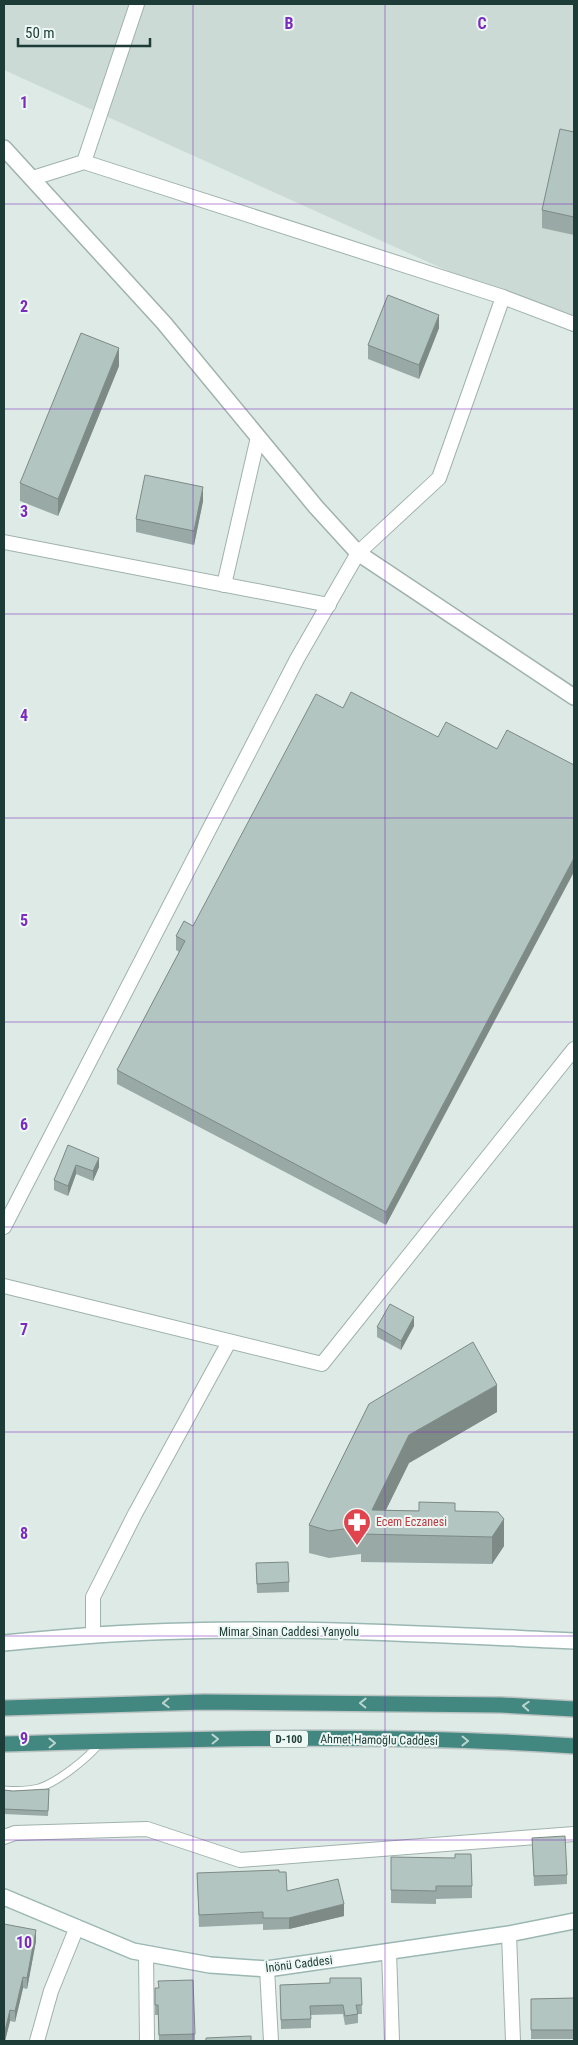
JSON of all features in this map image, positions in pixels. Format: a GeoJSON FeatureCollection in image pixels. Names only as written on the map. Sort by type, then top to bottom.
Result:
{"type":"FeatureCollection","features":[{"type":"Feature","properties":{"kind":"highway"},"geometry":{"type":"LineString","coordinates":[[4,1708],[204,1702],[500,1705],[574,1709]]}},
{"type":"Feature","properties":{"kind":"highway","name":"Ahmet Hamoğlu Caddesi"},"geometry":{"type":"LineString","coordinates":[[4,1744],[239,1738],[504,1741],[574,1746]]}},
{"type":"Feature","properties":{"kind":"main road"},"geometry":{"type":"LineString","coordinates":[[4,148],[164,323],[316,507],[358,553],[574,697]]}},
{"type":"Feature","properties":{"kind":"main road","name":"Mimar Sinan Caddesi Yanyolu"},"geometry":{"type":"LineString","coordinates":[[4,1643],[93,1634],[186,1631],[375,1632],[574,1641]]}},
{"type":"Feature","properties":{"kind":"main road","name":"İnönü Caddesi"},"geometry":{"type":"LineString","coordinates":[[4,1897],[133,1950],[210,1965],[266,1969],[509,1934],[574,1921]]}},
{"type":"Feature","properties":{"kind":"street"},"geometry":{"type":"LineString","coordinates":[[84,162],[137,4]]}},
{"type":"Feature","properties":{"kind":"street"},"geometry":{"type":"LineString","coordinates":[[32,178],[84,162],[502,298],[574,324]]}},
{"type":"Feature","properties":{"kind":"street"},"geometry":{"type":"LineString","coordinates":[[4,1227],[298,659],[358,553],[438,478],[502,298]]}},
{"type":"Feature","properties":{"kind":"street"},"geometry":{"type":"LineString","coordinates":[[224,585],[258,437]]}},
{"type":"Feature","properties":{"kind":"street"},"geometry":{"type":"LineString","coordinates":[[4,542],[329,605]]}},
{"type":"Feature","properties":{"kind":"street"},"geometry":{"type":"LineString","coordinates":[[4,1286],[322,1364],[574,1049]]}},
{"type":"Feature","properties":{"kind":"street"},"geometry":{"type":"LineString","coordinates":[[93,1634],[93,1597],[229,1342]]}},
{"type":"Feature","properties":{"kind":"street"},"geometry":{"type":"LineString","coordinates":[[4,1837],[15,1833],[147,1829],[240,1860],[574,1834]]}},
{"type":"Feature","properties":{"kind":"street"},"geometry":{"type":"LineString","coordinates":[[37,2041],[51,1991],[77,1927]]}},
{"type":"Feature","properties":{"kind":"street"},"geometry":{"type":"LineString","coordinates":[[509,1934],[513,2041]]}},
{"type":"Feature","properties":{"kind":"street"},"geometry":{"type":"LineString","coordinates":[[389,1951],[392,2041]]}},
{"type":"Feature","properties":{"kind":"street"},"geometry":{"type":"LineString","coordinates":[[146,1953],[147,2041]]}},
{"type":"Feature","properties":{"kind":"street"},"geometry":{"type":"LineString","coordinates":[[266,1969],[271,2041]]}},
{"type":"Feature","properties":{"kind":"lane"},"geometry":{"type":"LineString","coordinates":[[4,1790],[22,1791],[42,1787],[69,1771],[90,1755],[102,1742]]}},
{"type":"Feature","properties":{"kind":"shaded area"},"geometry":{"type":"Polygon","coordinates":[[[4,4],[574,4],[574,328],[4,70],[4,4]]]}},
{"type":"Feature","properties":{"kind":"building"},"geometry":{"type":"Polygon","coordinates":[[[560,129],[574,132],[574,217],[542,210],[560,129]]]}},
{"type":"Feature","properties":{"kind":"building"},"geometry":{"type":"Polygon","coordinates":[[[388,295],[439,315],[419,365],[368,345],[388,295]]]}},
{"type":"Feature","properties":{"kind":"building"},"geometry":{"type":"Polygon","coordinates":[[[81,333],[119,348],[58,499],[20,483],[81,333]]]}},
{"type":"Feature","properties":{"kind":"building"},"geometry":{"type":"Polygon","coordinates":[[[145,475],[203,487],[194,531],[136,519],[145,475]]]}},
{"type":"Feature","properties":{"kind":"building"},"geometry":{"type":"Polygon","coordinates":[[[351,692],[438,737],[446,722],[497,749],[507,730],[574,765],[574,858],[386,1212],[117,1070],[185,941],[176,936],[184,921],[193,926],[316,694],[343,708],[351,692]]]}},
{"type":"Feature","properties":{"kind":"building"},"geometry":{"type":"Polygon","coordinates":[[[68,1145],[99,1158],[93,1171],[76,1165],[68,1186],[54,1180],[68,1145]]]}},
{"type":"Feature","properties":{"kind":"building"},"geometry":{"type":"Polygon","coordinates":[[[390,1304],[414,1317],[401,1341],[377,1327],[390,1304]]]}},
{"type":"Feature","properties":{"kind":"building"},"geometry":{"type":"Polygon","coordinates":[[[473,1342],[497,1385],[409,1435],[372,1510],[419,1511],[419,1502],[455,1503],[455,1511],[498,1512],[504,1519],[492,1537],[361,1534],[365,1526],[329,1531],[309,1525],[369,1404],[473,1342]]]}},
{"type":"Feature","properties":{"kind":"building"},"geometry":{"type":"Polygon","coordinates":[[[288,1562],[289,1582],[257,1584],[256,1563],[288,1562]]]}},
{"type":"Feature","properties":{"kind":"building"},"geometry":{"type":"Polygon","coordinates":[[[49,1789],[48,1811],[4,1809],[4,1790],[49,1789]]]}},
{"type":"Feature","properties":{"kind":"building"},"geometry":{"type":"Polygon","coordinates":[[[565,1836],[567,1875],[534,1876],[532,1838],[565,1836]]]}},
{"type":"Feature","properties":{"kind":"building"},"geometry":{"type":"Polygon","coordinates":[[[455,1854],[471,1854],[472,1886],[436,1886],[436,1891],[391,1890],[391,1857],[455,1858],[455,1854]]]}},
{"type":"Feature","properties":{"kind":"building"},"geometry":{"type":"Polygon","coordinates":[[[279,1870],[279,1872],[286,1872],[287,1891],[338,1879],[344,1904],[289,1918],[263,1918],[263,1912],[199,1915],[197,1873],[279,1870]]]}},
{"type":"Feature","properties":{"kind":"building"},"geometry":{"type":"Polygon","coordinates":[[[4,1924],[36,1930],[27,1978],[23,1977],[15,2011],[10,2010],[4,2035],[4,1924]]]}},
{"type":"Feature","properties":{"kind":"building"},"geometry":{"type":"Polygon","coordinates":[[[330,1978],[361,1978],[362,2005],[356,2005],[358,2014],[345,2016],[343,2005],[310,2006],[311,2019],[281,2020],[280,1985],[330,1983],[330,1978]]]}},
{"type":"Feature","properties":{"kind":"building"},"geometry":{"type":"Polygon","coordinates":[[[193,1980],[195,2034],[159,2035],[158,2005],[155,2005],[155,1988],[159,1988],[158,1981],[193,1980]]]}},
{"type":"Feature","properties":{"kind":"building"},"geometry":{"type":"Polygon","coordinates":[[[574,1998],[574,2030],[531,2030],[531,1999],[574,1998]]]}},
{"type":"Feature","properties":{"kind":"building"},"geometry":{"type":"Polygon","coordinates":[[[251,2036],[251,2041],[206,2041],[206,2038],[251,2036]]]}},
{"type":"Feature","properties":{"kind":"place","name":"Ecem Eczanesi"},"geometry":{"type":"Point","coordinates":[357,1546]}}]}
